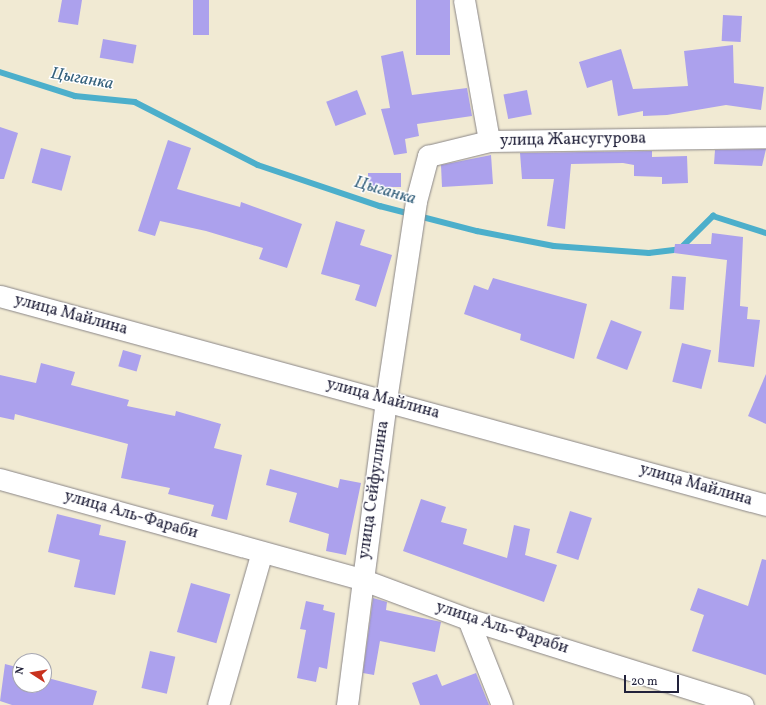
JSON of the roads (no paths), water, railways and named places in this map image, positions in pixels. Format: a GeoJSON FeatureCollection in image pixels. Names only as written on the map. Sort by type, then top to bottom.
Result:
{"type":"FeatureCollection","features":[{"type":"Feature","properties":{"kind":"street"},"geometry":{"type":"LineString","coordinates":[[464,0],[489,141]]}},
{"type":"Feature","properties":{"kind":"street","name":"улица Жансугурова"},"geometry":{"type":"LineString","coordinates":[[416,201],[428,156],[489,141],[766,137]]}},
{"type":"Feature","properties":{"kind":"street","name":"улица Сейфуллина"},"geometry":{"type":"LineString","coordinates":[[347,705],[361,579],[416,201]]}},
{"type":"Feature","properties":{"kind":"street","name":"улица Майлина"},"geometry":{"type":"LineString","coordinates":[[0,296],[386,400],[766,505]]}},
{"type":"Feature","properties":{"kind":"street","name":"улица Аль-Фараби"},"geometry":{"type":"LineString","coordinates":[[0,479],[361,579],[468,619],[743,705]]}},
{"type":"Feature","properties":{"kind":"street"},"geometry":{"type":"LineString","coordinates":[[218,705],[262,552]]}},
{"type":"Feature","properties":{"kind":"street"},"geometry":{"type":"LineString","coordinates":[[468,619],[502,705]]}},
{"type":"Feature","properties":{"kind":"waterway","name":"Цыганка"},"geometry":{"type":"LineString","coordinates":[[0,72],[75,96],[135,102],[258,165],[380,206],[477,231],[554,246],[649,253],[680,249],[713,216],[766,233]]}}]}
